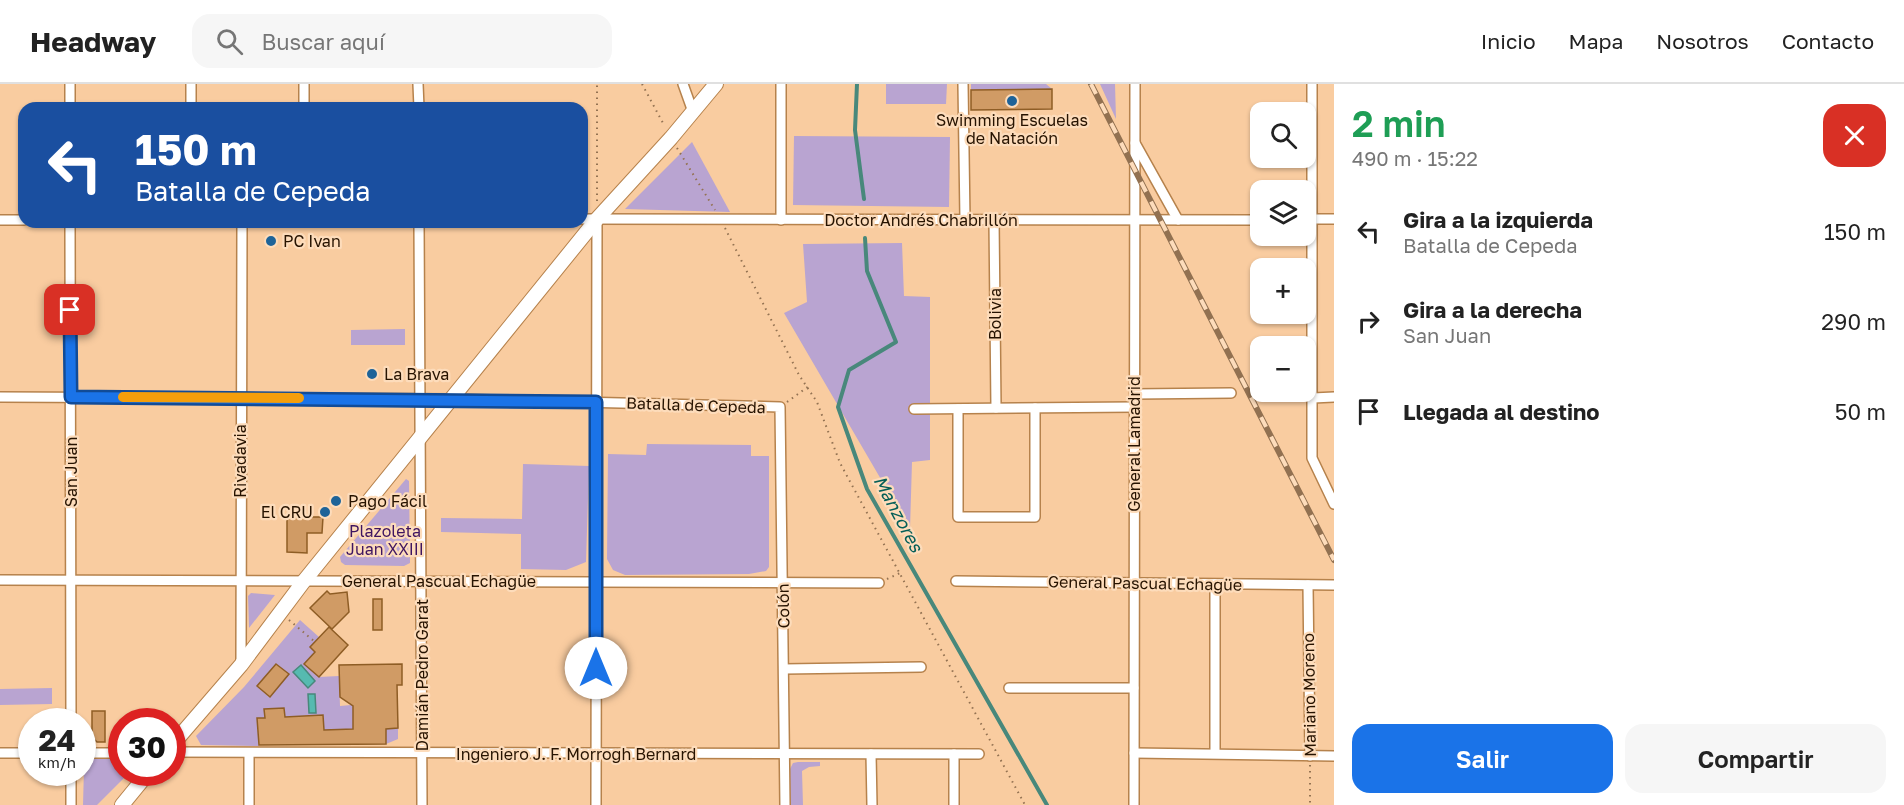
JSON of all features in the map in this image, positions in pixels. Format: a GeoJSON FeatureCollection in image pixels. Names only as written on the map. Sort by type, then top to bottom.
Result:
{"type":"FeatureCollection","features":[{"type":"Feature","properties":{"kind":"main road"},"geometry":{"type":"LineString","coordinates":[[186,729],[241,665],[304,581],[597,219],[716,84]]}},
{"type":"Feature","properties":{"kind":"main road"},"geometry":{"type":"LineString","coordinates":[[122,805],[138,786]]}},
{"type":"Feature","properties":{"kind":"street"},"geometry":{"type":"LineString","coordinates":[[70,84],[70,102]]}},
{"type":"Feature","properties":{"kind":"street"},"geometry":{"type":"LineString","coordinates":[[191,84],[191,102]]}},
{"type":"Feature","properties":{"kind":"street"},"geometry":{"type":"LineString","coordinates":[[304,84],[304,102]]}},
{"type":"Feature","properties":{"kind":"street"},"geometry":{"type":"LineString","coordinates":[[418,84],[418,102]]}},
{"type":"Feature","properties":{"kind":"street"},"geometry":{"type":"LineString","coordinates":[[683,84],[693,112]]}},
{"type":"Feature","properties":{"kind":"street"},"geometry":{"type":"LineString","coordinates":[[781,84],[781,220]]}},
{"type":"Feature","properties":{"kind":"street"},"geometry":{"type":"LineString","coordinates":[[963,84],[965,220]]}},
{"type":"Feature","properties":{"kind":"street","name":"General Lamadrid"},"geometry":{"type":"LineString","coordinates":[[1134,805],[1135,84]]}},
{"type":"Feature","properties":{"kind":"street"},"geometry":{"type":"LineString","coordinates":[[1310,180],[1312,84]]}},
{"type":"Feature","properties":{"kind":"street"},"geometry":{"type":"LineString","coordinates":[[1135,143],[1178,220]]}},
{"type":"Feature","properties":{"kind":"street","name":"Doctor Andrés Chabrillón"},"geometry":{"type":"LineString","coordinates":[[588,219],[1250,220]]}},
{"type":"Feature","properties":{"kind":"street"},"geometry":{"type":"LineString","coordinates":[[596,805],[597,219]]}},
{"type":"Feature","properties":{"kind":"street"},"geometry":{"type":"LineString","coordinates":[[1316,219],[1334,219]]}},
{"type":"Feature","properties":{"kind":"street"},"geometry":{"type":"LineString","coordinates":[[0,220],[18,220]]}},
{"type":"Feature","properties":{"kind":"street","name":"Bolivia"},"geometry":{"type":"LineString","coordinates":[[994,220],[996,408]]}},
{"type":"Feature","properties":{"kind":"street","name":"San Juan"},"geometry":{"type":"LineString","coordinates":[[70,228],[71,708]]}},
{"type":"Feature","properties":{"kind":"street","name":"Rivadavia"},"geometry":{"type":"LineString","coordinates":[[241,665],[242,228]]}},
{"type":"Feature","properties":{"kind":"street","name":"Damián Pedro Garat"},"geometry":{"type":"LineString","coordinates":[[419,228],[422,805]]}},
{"type":"Feature","properties":{"kind":"street"},"geometry":{"type":"LineString","coordinates":[[1310,246],[1312,336]]}},
{"type":"Feature","properties":{"kind":"street"},"geometry":{"type":"LineString","coordinates":[[1134,394],[1231,393]]}},
{"type":"Feature","properties":{"kind":"street","name":"Batalla de Cepeda"},"geometry":{"type":"LineString","coordinates":[[0,397],[420,398],[780,407]]}},
{"type":"Feature","properties":{"kind":"street"},"geometry":{"type":"LineString","coordinates":[[1316,398],[1334,397]]}},
{"type":"Feature","properties":{"kind":"street"},"geometry":{"type":"LineString","coordinates":[[1313,402],[1312,458],[1334,504]]}},
{"type":"Feature","properties":{"kind":"street","name":"Colón"},"geometry":{"type":"LineString","coordinates":[[780,407],[785,805]]}},
{"type":"Feature","properties":{"kind":"street"},"geometry":{"type":"LineString","coordinates":[[914,409],[1134,407]]}},
{"type":"Feature","properties":{"kind":"street"},"geometry":{"type":"LineString","coordinates":[[958,409],[958,517],[1035,517],[1035,408]]}},
{"type":"Feature","properties":{"kind":"street","name":"General Pascual Echagüe"},"geometry":{"type":"LineString","coordinates":[[0,579],[879,583]]}},
{"type":"Feature","properties":{"kind":"street","name":"General Pascual Echagüe"},"geometry":{"type":"LineString","coordinates":[[956,581],[1334,585]]}},
{"type":"Feature","properties":{"kind":"street"},"geometry":{"type":"LineString","coordinates":[[1215,584],[1215,753]]}},
{"type":"Feature","properties":{"kind":"street","name":"Mariano Moreno"},"geometry":{"type":"LineString","coordinates":[[1308,585],[1310,756]]}},
{"type":"Feature","properties":{"kind":"street"},"geometry":{"type":"LineString","coordinates":[[784,669],[921,667]]}},
{"type":"Feature","properties":{"kind":"street"},"geometry":{"type":"LineString","coordinates":[[1009,688],[1134,688]]}},
{"type":"Feature","properties":{"kind":"street","name":"Ingeniero J. F. Morrogh Bernard"},"geometry":{"type":"LineString","coordinates":[[186,752],[979,754]]}},
{"type":"Feature","properties":{"kind":"street"},"geometry":{"type":"LineString","coordinates":[[0,753],[18,753]]}},
{"type":"Feature","properties":{"kind":"street"},"geometry":{"type":"LineString","coordinates":[[249,753],[249,805]]}},
{"type":"Feature","properties":{"kind":"street"},"geometry":{"type":"LineString","coordinates":[[1134,753],[1334,756]]}},
{"type":"Feature","properties":{"kind":"street"},"geometry":{"type":"LineString","coordinates":[[871,754],[872,805]]}},
{"type":"Feature","properties":{"kind":"street"},"geometry":{"type":"LineString","coordinates":[[954,754],[954,805]]}},
{"type":"Feature","properties":{"kind":"street"},"geometry":{"type":"LineString","coordinates":[[71,786],[71,805]]}},
{"type":"Feature","properties":{"kind":"path"},"geometry":{"type":"LineString","coordinates":[[597,84],[597,219]]}},
{"type":"Feature","properties":{"kind":"path"},"geometry":{"type":"LineString","coordinates":[[800,375],[809,386],[840,463],[1025,805]]}},
{"type":"Feature","properties":{"kind":"path"},"geometry":{"type":"LineString","coordinates":[[780,407],[809,386]]}},
{"type":"Feature","properties":{"kind":"path"},"geometry":{"type":"LineString","coordinates":[[879,583],[901,573]]}},
{"type":"Feature","properties":{"kind":"path"},"geometry":{"type":"LineString","coordinates":[[280,613],[315,642]]}},
{"type":"Feature","properties":{"kind":"path","name":"Mariano Moreno"},"geometry":{"type":"LineString","coordinates":[[1310,756],[1310,805]]}},
{"type":"Feature","properties":{"kind":"green space"},"geometry":{"type":"Polygon","coordinates":[[[886,84],[947,84],[946,104],[886,104],[886,84]]]}},
{"type":"Feature","properties":{"kind":"green space","name":"Swimming Escuelas de Natación"},"geometry":{"type":"Polygon","coordinates":[[[971,84],[1046,84],[1052,89],[1052,109],[971,110],[971,84]]]}},
{"type":"Feature","properties":{"kind":"green space"},"geometry":{"type":"Polygon","coordinates":[[[1100,84],[1115,84],[1116,119],[1100,84]]]}},
{"type":"Feature","properties":{"kind":"green space"},"geometry":{"type":"Polygon","coordinates":[[[794,136],[950,137],[949,207],[793,205],[794,136]]]}},
{"type":"Feature","properties":{"kind":"green space"},"geometry":{"type":"Polygon","coordinates":[[[692,142],[730,212],[625,209],[692,142]]]}},
{"type":"Feature","properties":{"kind":"green space"},"geometry":{"type":"Polygon","coordinates":[[[902,243],[904,296],[930,297],[930,460],[912,462],[910,529],[784,313],[807,302],[803,244],[902,243]]]}},
{"type":"Feature","properties":{"kind":"green space"},"geometry":{"type":"Polygon","coordinates":[[[405,329],[405,345],[351,345],[351,330],[405,329]]]}},
{"type":"Feature","properties":{"kind":"green space"},"geometry":{"type":"Polygon","coordinates":[[[647,444],[751,445],[751,456],[769,456],[769,567],[766,571],[749,574],[625,575],[613,570],[607,559],[608,454],[646,455],[647,444]]]}},
{"type":"Feature","properties":{"kind":"green space"},"geometry":{"type":"Polygon","coordinates":[[[523,464],[589,466],[586,562],[566,570],[521,569],[521,534],[441,532],[441,518],[522,519],[523,464]]]}},
{"type":"Feature","properties":{"kind":"green space","name":"Plazoleta Juan XXIII"},"geometry":{"type":"Polygon","coordinates":[[[406,479],[409,481],[410,563],[404,566],[345,565],[341,562],[340,557],[406,479]]]}},
{"type":"Feature","properties":{"kind":"green space"},"geometry":{"type":"Polygon","coordinates":[[[251,593],[275,595],[249,628],[248,596],[251,593]]]}},
{"type":"Feature","properties":{"kind":"green space"},"geometry":{"type":"Polygon","coordinates":[[[300,620],[319,637],[310,647],[315,652],[304,664],[319,677],[339,676],[340,706],[351,705],[351,686],[362,708],[353,708],[353,729],[324,730],[323,715],[285,717],[284,708],[265,709],[265,718],[257,719],[259,746],[201,745],[196,736],[244,687],[300,620]],[[276,664],[257,686],[269,697],[289,674],[276,664]]]}},
{"type":"Feature","properties":{"kind":"green space"},"geometry":{"type":"Polygon","coordinates":[[[52,688],[52,704],[0,705],[0,689],[52,688]]]}},
{"type":"Feature","properties":{"kind":"green space"},"geometry":{"type":"Polygon","coordinates":[[[398,728],[398,739],[386,744],[385,729],[398,728]]]}},
{"type":"Feature","properties":{"kind":"green space"},"geometry":{"type":"Polygon","coordinates":[[[96,758],[108,759],[108,786],[116,786],[97,805],[83,805],[84,786],[96,786],[96,758]]]}},
{"type":"Feature","properties":{"kind":"green space"},"geometry":{"type":"Polygon","coordinates":[[[820,762],[820,766],[809,767],[802,771],[803,805],[790,805],[790,769],[793,763],[820,762]]]}},
{"type":"Feature","properties":{"kind":"water"},"geometry":{"type":"Polygon","coordinates":[[[301,665],[315,681],[308,688],[293,672],[301,665]]]}},
{"type":"Feature","properties":{"kind":"water"},"geometry":{"type":"Polygon","coordinates":[[[308,694],[315,694],[316,713],[309,713],[308,694]]]}},
{"type":"Feature","properties":{"kind":"building","name":"Swimming Escuelas de Natación"},"geometry":{"type":"Polygon","coordinates":[[[1052,89],[1052,109],[971,110],[971,90],[1052,89]]]}},
{"type":"Feature","properties":{"kind":"building"},"geometry":{"type":"Polygon","coordinates":[[[287,517],[323,517],[322,533],[307,533],[307,553],[287,552],[287,517]]]}},
{"type":"Feature","properties":{"kind":"building"},"geometry":{"type":"Polygon","coordinates":[[[327,591],[330,594],[347,592],[349,612],[332,629],[310,608],[327,591]]]}},
{"type":"Feature","properties":{"kind":"building"},"geometry":{"type":"Polygon","coordinates":[[[373,599],[382,599],[382,630],[373,630],[373,599]]]}},
{"type":"Feature","properties":{"kind":"building"},"geometry":{"type":"Polygon","coordinates":[[[329,627],[348,645],[319,677],[304,664],[315,652],[310,647],[329,627]]]}},
{"type":"Feature","properties":{"kind":"building"},"geometry":{"type":"Polygon","coordinates":[[[276,664],[289,674],[270,697],[257,686],[276,664]]]}},
{"type":"Feature","properties":{"kind":"building"},"geometry":{"type":"Polygon","coordinates":[[[402,664],[402,685],[397,685],[398,728],[386,729],[386,744],[259,745],[257,718],[265,718],[264,709],[284,708],[285,717],[323,715],[324,730],[353,729],[353,706],[340,697],[339,665],[402,664]]]}},
{"type":"Feature","properties":{"kind":"building"},"geometry":{"type":"Polygon","coordinates":[[[96,711],[105,711],[105,742],[97,742],[96,711]]]}},
{"type":"Feature","properties":{"kind":"waterway","name":"Manzores"},"geometry":{"type":"LineString","coordinates":[[857,84],[855,130],[864,199]]}},
{"type":"Feature","properties":{"kind":"waterway","name":"Manzores"},"geometry":{"type":"LineString","coordinates":[[865,238],[867,271],[896,342],[849,370],[838,407],[867,489],[1047,805]]}},
{"type":"Feature","properties":{"kind":"railway"},"geometry":{"type":"LineString","coordinates":[[1091,84],[1334,560]]}},
{"type":"Feature","properties":{"kind":"slow traffic"},"geometry":{"type":"LineString","coordinates":[[123,397],[299,398]]}},
{"type":"Feature","properties":{"kind":"place","name":"Swimming Escuelas de Natación"},"geometry":{"type":"Point","coordinates":[1012,101]}},
{"type":"Feature","properties":{"kind":"place","name":"PC Ivan"},"geometry":{"type":"Point","coordinates":[271,241]}},
{"type":"Feature","properties":{"kind":"place","name":"La Brava"},"geometry":{"type":"Point","coordinates":[372,374]}},
{"type":"Feature","properties":{"kind":"place","name":"Pago Fácil"},"geometry":{"type":"Point","coordinates":[336,501]}},
{"type":"Feature","properties":{"kind":"place","name":"El CRU"},"geometry":{"type":"Point","coordinates":[325,512]}},
{"type":"Feature","properties":{"kind":"route"},"geometry":{"type":"LineString","coordinates":[[70,310],[71,397],[420,398],[596,402],[596,668]]}}]}
